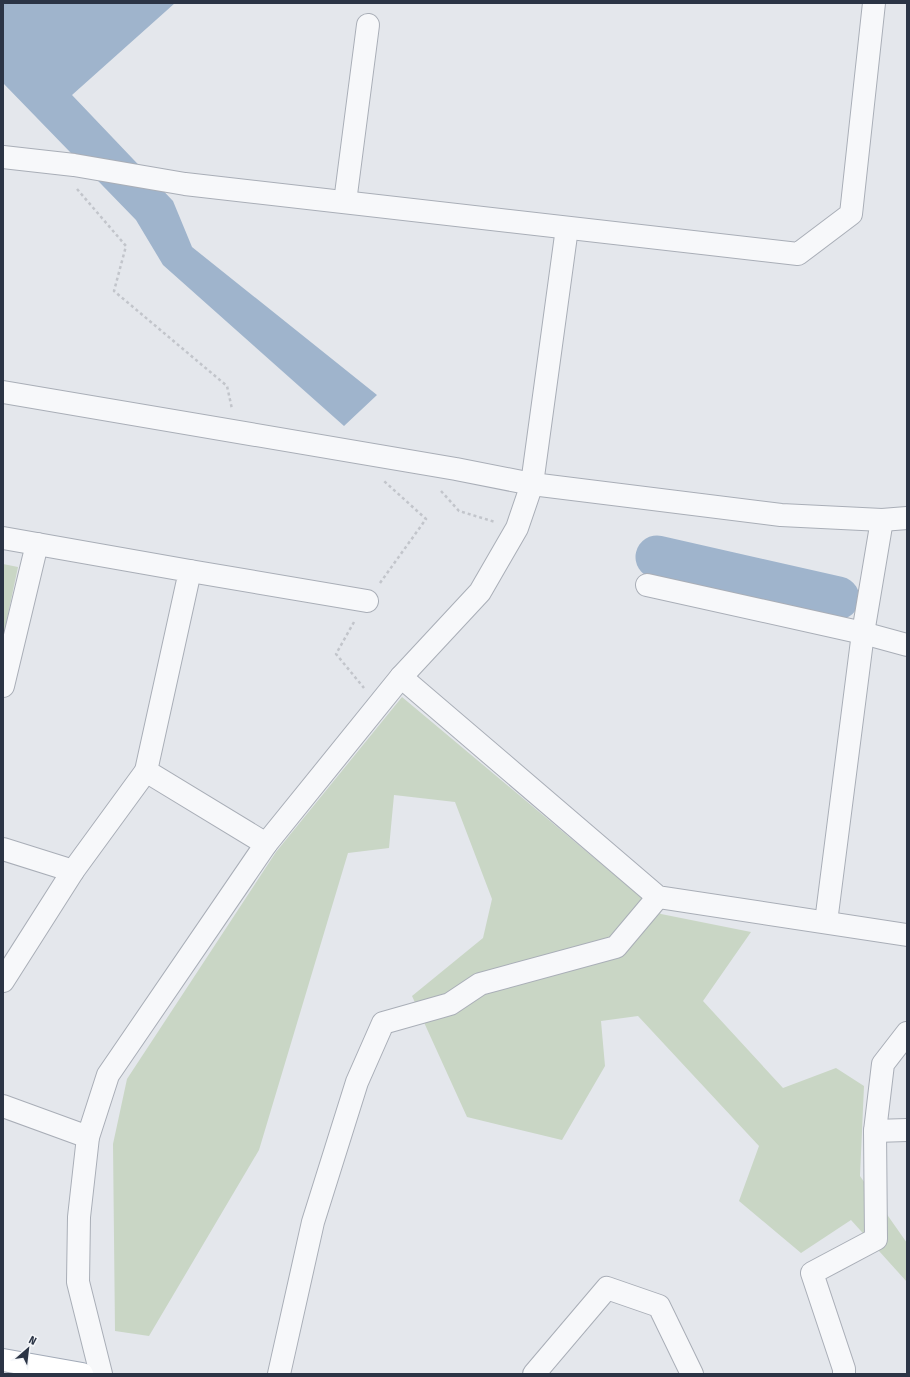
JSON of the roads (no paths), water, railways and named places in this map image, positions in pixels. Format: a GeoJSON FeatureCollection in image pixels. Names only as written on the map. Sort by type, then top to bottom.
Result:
{"type":"FeatureCollection","features":[{"type":"Feature","properties":{"kind":"main road"},"geometry":{"type":"LineString","coordinates":[[3,1360],[82,1374]]}},
{"type":"Feature","properties":{"kind":"street"},"geometry":{"type":"LineString","coordinates":[[3,157],[64,164],[185,184],[798,254],[851,214],[874,3]]}},
{"type":"Feature","properties":{"kind":"street"},"geometry":{"type":"LineString","coordinates":[[345,202],[368,25]]}},
{"type":"Feature","properties":{"kind":"street"},"geometry":{"type":"LineString","coordinates":[[101,1374],[78,1282],[79,1217],[88,1137],[108,1075],[266,844],[401,676],[480,592],[517,528],[532,484],[567,228]]}},
{"type":"Feature","properties":{"kind":"street"},"geometry":{"type":"LineString","coordinates":[[3,392],[456,469],[532,484],[781,515],[882,520],[907,518]]}},
{"type":"Feature","properties":{"kind":"street"},"geometry":{"type":"LineString","coordinates":[[826,922],[863,633],[882,520]]}},
{"type":"Feature","properties":{"kind":"street"},"geometry":{"type":"LineString","coordinates":[[3,538],[366,601]]}},
{"type":"Feature","properties":{"kind":"street"},"geometry":{"type":"LineString","coordinates":[[3,685],[37,544]]}},
{"type":"Feature","properties":{"kind":"street"},"geometry":{"type":"LineString","coordinates":[[3,980],[73,871],[146,771],[190,571]]}},
{"type":"Feature","properties":{"kind":"street"},"geometry":{"type":"LineString","coordinates":[[647,585],[863,633],[907,645]]}},
{"type":"Feature","properties":{"kind":"street"},"geometry":{"type":"LineString","coordinates":[[401,676],[658,897],[907,935]]}},
{"type":"Feature","properties":{"kind":"street"},"geometry":{"type":"LineString","coordinates":[[146,771],[266,844]]}},
{"type":"Feature","properties":{"kind":"street"},"geometry":{"type":"LineString","coordinates":[[3,849],[73,871]]}},
{"type":"Feature","properties":{"kind":"street"},"geometry":{"type":"LineString","coordinates":[[279,1374],[313,1222],[357,1082],[383,1023],[450,1004],[480,984],[616,947],[658,897]]}},
{"type":"Feature","properties":{"kind":"street"},"geometry":{"type":"LineString","coordinates":[[844,1374],[844,1370],[812,1273],[876,1239],[875,1131],[883,1064],[907,1033]]}},
{"type":"Feature","properties":{"kind":"street"},"geometry":{"type":"LineString","coordinates":[[3,1106],[88,1137]]}},
{"type":"Feature","properties":{"kind":"street"},"geometry":{"type":"LineString","coordinates":[[875,1131],[907,1130]]}},
{"type":"Feature","properties":{"kind":"street"},"geometry":{"type":"LineString","coordinates":[[534,1374],[607,1288],[659,1306],[692,1374]]}},
{"type":"Feature","properties":{"kind":"water"},"geometry":{"type":"Polygon","coordinates":[[[3,3],[175,3],[72,95],[173,201],[192,247],[377,395],[344,426],[163,265],[136,220],[3,83],[3,3]]]}},
{"type":"Feature","properties":{"kind":"waterway"},"geometry":{"type":"LineString","coordinates":[[657,557],[838,598]]}}]}
